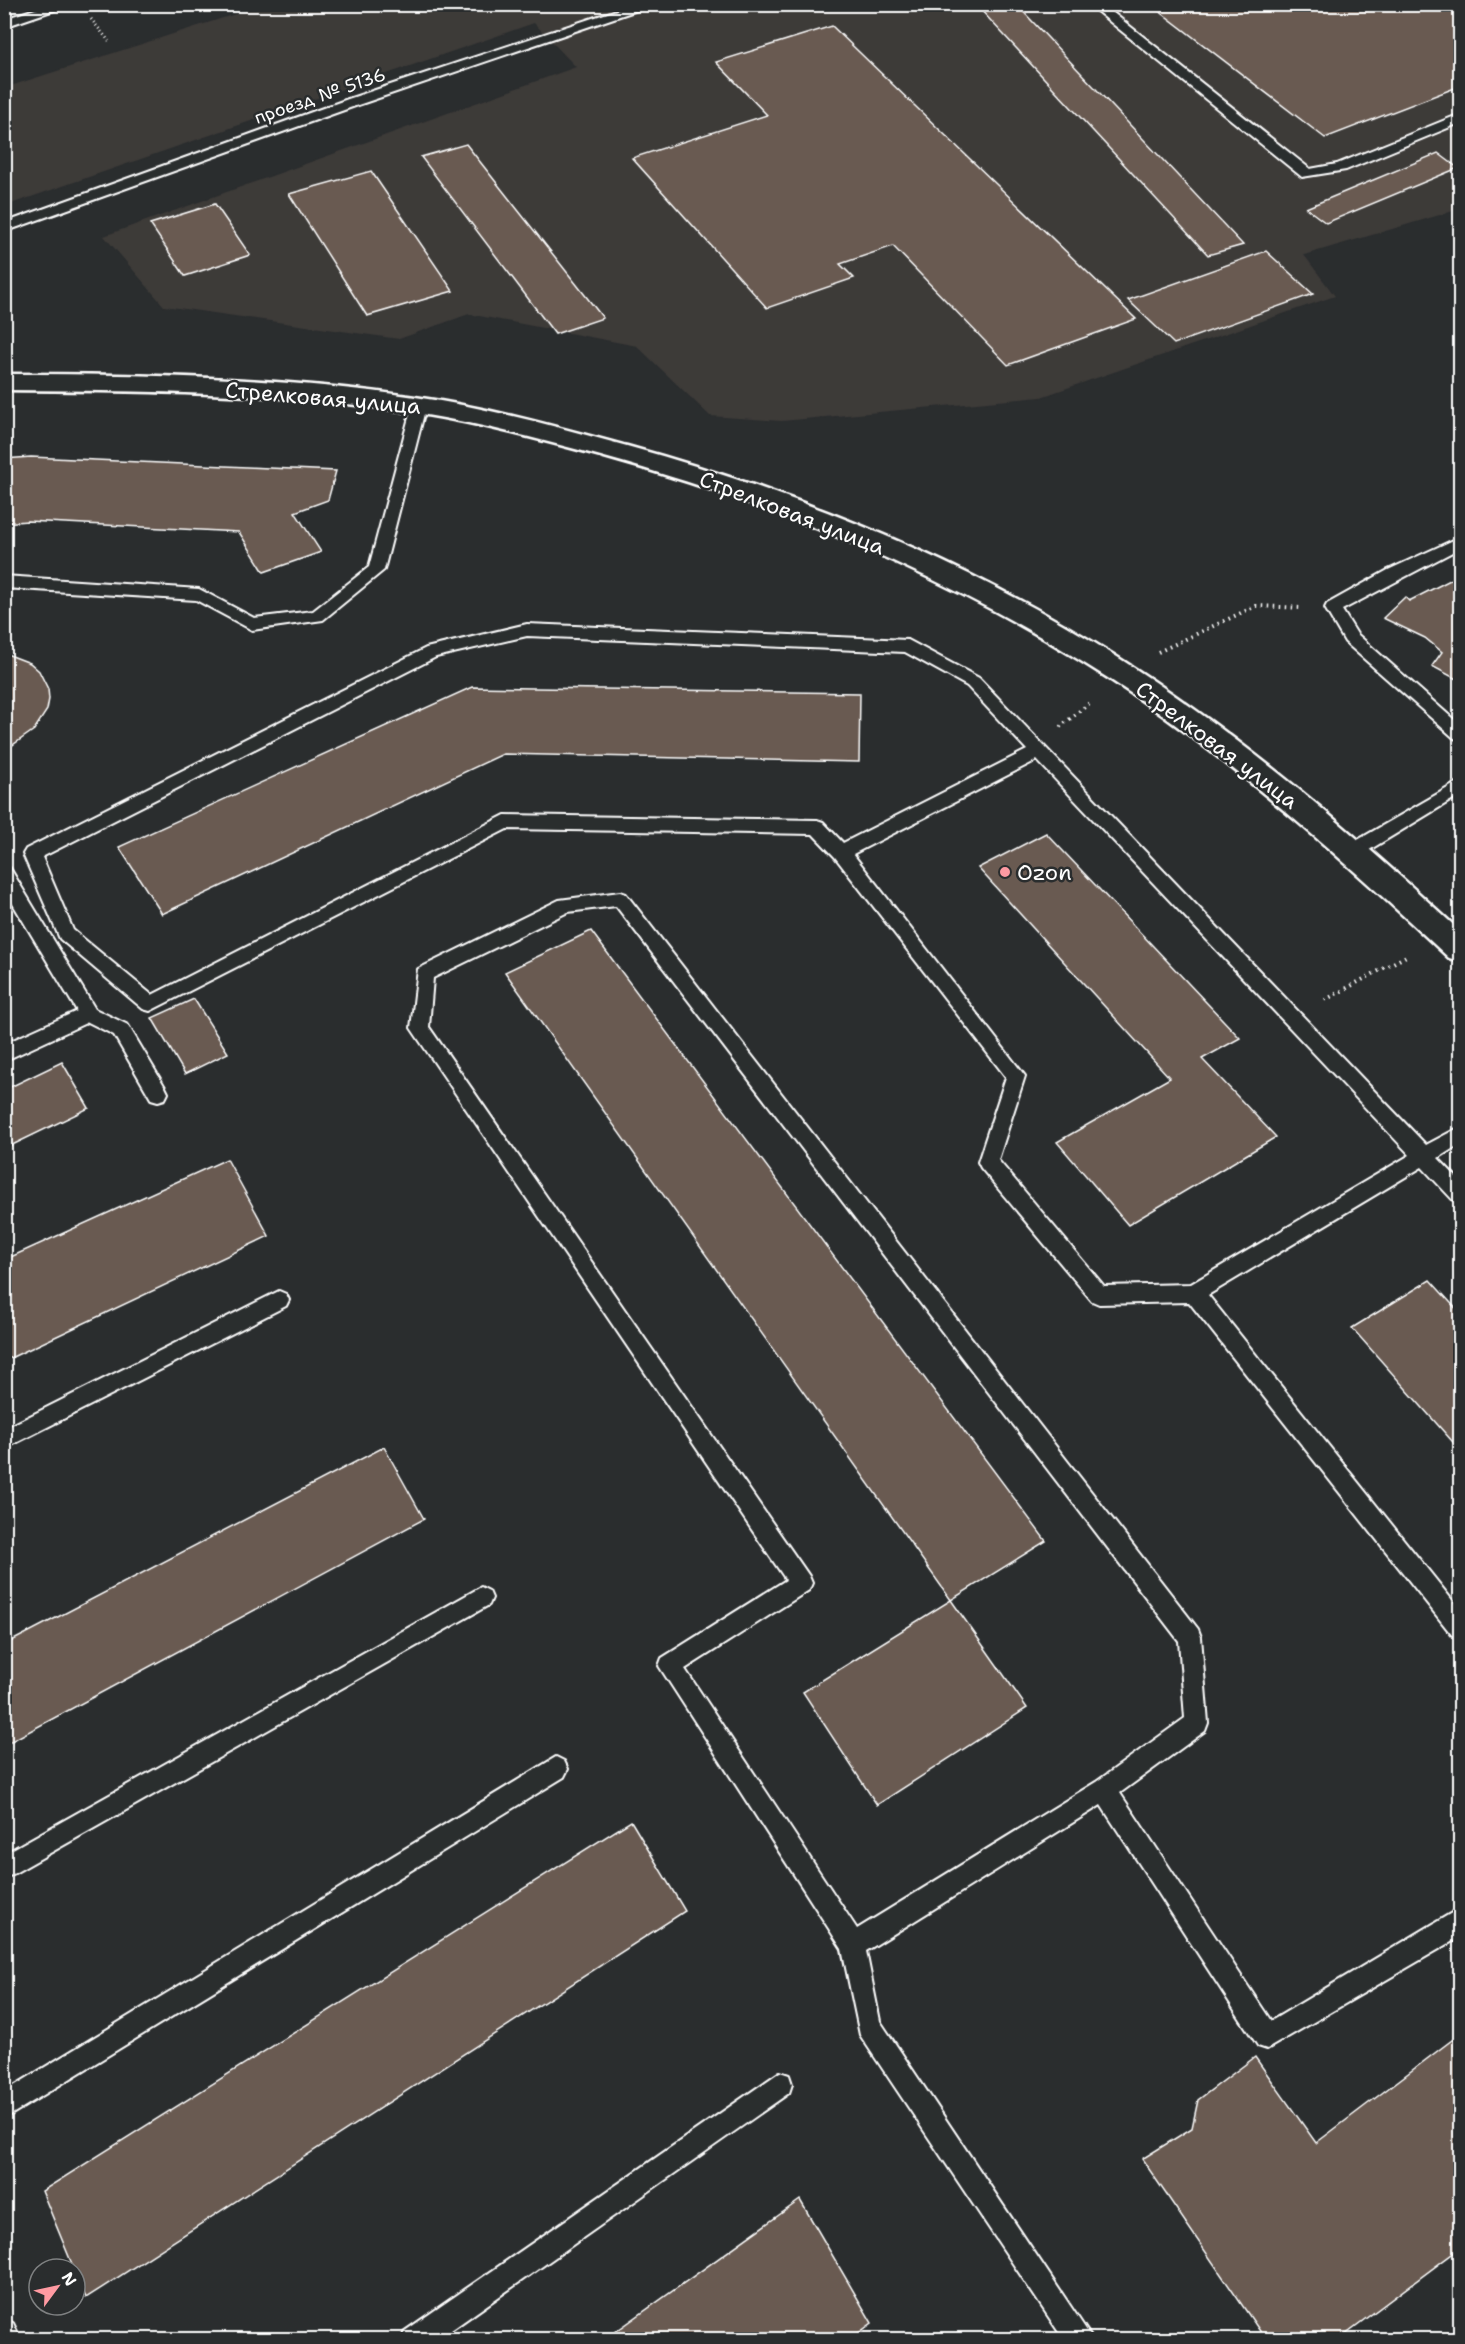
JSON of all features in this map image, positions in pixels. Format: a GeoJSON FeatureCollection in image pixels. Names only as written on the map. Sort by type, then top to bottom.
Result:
{"type":"FeatureCollection","features":[{"type":"Feature","properties":{"kind":"street","name":"Стрелковая улица"},"geometry":{"type":"LineString","coordinates":[[4,382],[144,383],[308,393],[419,406],[537,431],[660,463],[836,526],[993,599],[1123,675],[1204,730],[1355,850],[1461,949]]}},
{"type":"Feature","properties":{"kind":"lane"},"geometry":{"type":"LineString","coordinates":[[4,23],[66,4]]}},
{"type":"Feature","properties":{"kind":"lane","name":"проезд № 5136"},"geometry":{"type":"LineString","coordinates":[[4,228],[353,102],[649,4]]}},
{"type":"Feature","properties":{"kind":"lane"},"geometry":{"type":"LineString","coordinates":[[1095,4],[1307,174],[1341,166],[1461,118]]}},
{"type":"Feature","properties":{"kind":"lane"},"geometry":{"type":"LineString","coordinates":[[4,582],[199,595],[252,624],[317,616],[376,570],[419,406]]}},
{"type":"Feature","properties":{"kind":"lane"},"geometry":{"type":"LineString","coordinates":[[1461,542],[1394,574],[1333,608],[1351,638],[1461,734]]}},
{"type":"Feature","properties":{"kind":"lane"},"geometry":{"type":"LineString","coordinates":[[1461,1135],[1424,1156],[1194,1293],[1099,1295],[988,1162],[1016,1076],[841,852],[817,827],[505,822],[150,1004],[66,934],[32,854],[432,652],[527,630],[908,646],[973,682],[1038,752],[1424,1156],[1461,1194]]}},
{"type":"Feature","properties":{"kind":"lane"},"geometry":{"type":"LineString","coordinates":[[841,852],[1038,752]]}},
{"type":"Feature","properties":{"kind":"lane"},"geometry":{"type":"LineString","coordinates":[[1355,850],[1461,787]]}},
{"type":"Feature","properties":{"kind":"lane"},"geometry":{"type":"LineString","coordinates":[[4,873],[88,1014],[122,1030],[159,1093]]}},
{"type":"Feature","properties":{"kind":"lane"},"geometry":{"type":"LineString","coordinates":[[853,1945],[1104,1790],[1197,1723],[1190,1637],[620,898],[565,905],[424,974],[420,1028],[801,1583],[670,1666],[853,1945],[869,2026],[1080,2340]]}},
{"type":"Feature","properties":{"kind":"lane"},"geometry":{"type":"LineString","coordinates":[[46,944],[66,934]]}},
{"type":"Feature","properties":{"kind":"lane"},"geometry":{"type":"LineString","coordinates":[[4,1053],[88,1014]]}},
{"type":"Feature","properties":{"kind":"lane"},"geometry":{"type":"LineString","coordinates":[[1194,1293],[1461,1627]]}},
{"type":"Feature","properties":{"kind":"lane"},"geometry":{"type":"LineString","coordinates":[[4,1440],[279,1300]]}},
{"type":"Feature","properties":{"kind":"lane"},"geometry":{"type":"LineString","coordinates":[[4,1867],[481,1598]]}},
{"type":"Feature","properties":{"kind":"lane"},"geometry":{"type":"LineString","coordinates":[[4,2107],[556,1769]]}},
{"type":"Feature","properties":{"kind":"lane"},"geometry":{"type":"LineString","coordinates":[[1104,1790],[1267,2037],[1460,1924],[1461,1920]]}},
{"type":"Feature","properties":{"kind":"lane"},"geometry":{"type":"LineString","coordinates":[[414,2340],[780,2084]]}},
{"type":"Feature","properties":{"kind":"lane"},"geometry":{"type":"LineString","coordinates":[[4,2332],[8,2340]]}},
{"type":"Feature","properties":{"kind":"path"},"geometry":{"type":"LineString","coordinates":[[87,14],[109,41]]}},
{"type":"Feature","properties":{"kind":"path"},"geometry":{"type":"LineString","coordinates":[[1038,752],[1060,727],[1123,675],[1155,654],[1256,606],[1333,608]]}},
{"type":"Feature","properties":{"kind":"path"},"geometry":{"type":"LineString","coordinates":[[1292,1018],[1413,952]]}},
{"type":"Feature","properties":{"kind":"shaded area"},"geometry":{"type":"Polygon","coordinates":[[[264,5],[1460,5],[1460,209],[1304,255],[1335,296],[1041,397],[782,421],[710,416],[637,346],[469,314],[399,339],[164,306],[104,236],[576,67],[534,23],[5,206],[4,88],[264,5]]]}},
{"type":"Feature","properties":{"kind":"building"},"geometry":{"type":"Polygon","coordinates":[[[989,4],[1016,4],[1243,245],[1208,255],[978,7],[989,4]]]}},
{"type":"Feature","properties":{"kind":"building"},"geometry":{"type":"Polygon","coordinates":[[[1150,4],[1460,4],[1460,86],[1325,138],[1150,4]]]}},
{"type":"Feature","properties":{"kind":"building"},"geometry":{"type":"Polygon","coordinates":[[[832,26],[1136,319],[1008,365],[893,246],[840,264],[854,278],[767,308],[632,158],[767,115],[716,62],[832,26]]]}},
{"type":"Feature","properties":{"kind":"building"},"geometry":{"type":"Polygon","coordinates":[[[466,144],[603,318],[555,334],[421,157],[466,144]]]}},
{"type":"Feature","properties":{"kind":"building"},"geometry":{"type":"Polygon","coordinates":[[[1438,153],[1458,168],[1326,223],[1306,208],[1438,153]]]}},
{"type":"Feature","properties":{"kind":"building"},"geometry":{"type":"Polygon","coordinates":[[[371,171],[453,291],[367,316],[289,194],[371,171]]]}},
{"type":"Feature","properties":{"kind":"building"},"geometry":{"type":"Polygon","coordinates":[[[215,204],[250,255],[185,276],[150,224],[215,204]]]}},
{"type":"Feature","properties":{"kind":"building"},"geometry":{"type":"Polygon","coordinates":[[[1266,251],[1313,294],[1174,344],[1128,300],[1266,251]]]}},
{"type":"Feature","properties":{"kind":"building"},"geometry":{"type":"Polygon","coordinates":[[[31,457],[336,471],[328,500],[295,512],[321,552],[264,572],[239,532],[27,521],[4,523],[4,459],[31,457]]]}},
{"type":"Feature","properties":{"kind":"building"},"geometry":{"type":"Polygon","coordinates":[[[1460,575],[1460,681],[1432,666],[1442,652],[1425,638],[1383,618],[1405,597],[1409,601],[1460,575]]]}},
{"type":"Feature","properties":{"kind":"building"},"geometry":{"type":"Polygon","coordinates":[[[4,653],[30,663],[39,671],[48,689],[49,699],[47,710],[34,730],[4,751],[4,653]]]}},
{"type":"Feature","properties":{"kind":"building"},"geometry":{"type":"Polygon","coordinates":[[[472,687],[860,693],[859,762],[503,754],[162,914],[119,847],[472,687]]]}},
{"type":"Feature","properties":{"kind":"building"},"geometry":{"type":"Polygon","coordinates":[[[1046,833],[1240,1038],[1202,1059],[1276,1137],[1128,1225],[1057,1142],[1170,1078],[978,868],[1046,833]]]}},
{"type":"Feature","properties":{"kind":"building"},"geometry":{"type":"Polygon","coordinates":[[[591,931],[1046,1541],[951,1600],[505,972],[591,931]]]}},
{"type":"Feature","properties":{"kind":"building"},"geometry":{"type":"Polygon","coordinates":[[[194,999],[228,1053],[185,1074],[152,1018],[194,999]]]}},
{"type":"Feature","properties":{"kind":"building"},"geometry":{"type":"Polygon","coordinates":[[[62,1062],[89,1108],[4,1149],[4,1090],[62,1062]]]}},
{"type":"Feature","properties":{"kind":"building"},"geometry":{"type":"Polygon","coordinates":[[[227,1159],[269,1236],[4,1361],[4,1260],[227,1159]]]}},
{"type":"Feature","properties":{"kind":"building"},"geometry":{"type":"Polygon","coordinates":[[[1430,1280],[1460,1313],[1460,1450],[1352,1328],[1430,1280]]]}},
{"type":"Feature","properties":{"kind":"building"},"geometry":{"type":"Polygon","coordinates":[[[384,1447],[424,1519],[4,1745],[4,1645],[384,1447]]]}},
{"type":"Feature","properties":{"kind":"building"},"geometry":{"type":"Polygon","coordinates":[[[951,1600],[1027,1708],[877,1805],[803,1692],[951,1600]]]}},
{"type":"Feature","properties":{"kind":"building"},"geometry":{"type":"Polygon","coordinates":[[[631,1821],[685,1911],[87,2297],[87,2257],[69,2257],[42,2191],[631,1821]]]}},
{"type":"Feature","properties":{"kind":"building"},"geometry":{"type":"Polygon","coordinates":[[[1460,2034],[1460,2248],[1337,2340],[1266,2340],[1142,2159],[1192,2128],[1198,2100],[1255,2057],[1316,2143],[1460,2034]]]}},
{"type":"Feature","properties":{"kind":"building"},"geometry":{"type":"Polygon","coordinates":[[[800,2200],[872,2323],[849,2340],[604,2340],[800,2200]]]}},
{"type":"Feature","properties":{"kind":"place","name":"Ozon"},"geometry":{"type":"Point","coordinates":[1005,872]}}]}
